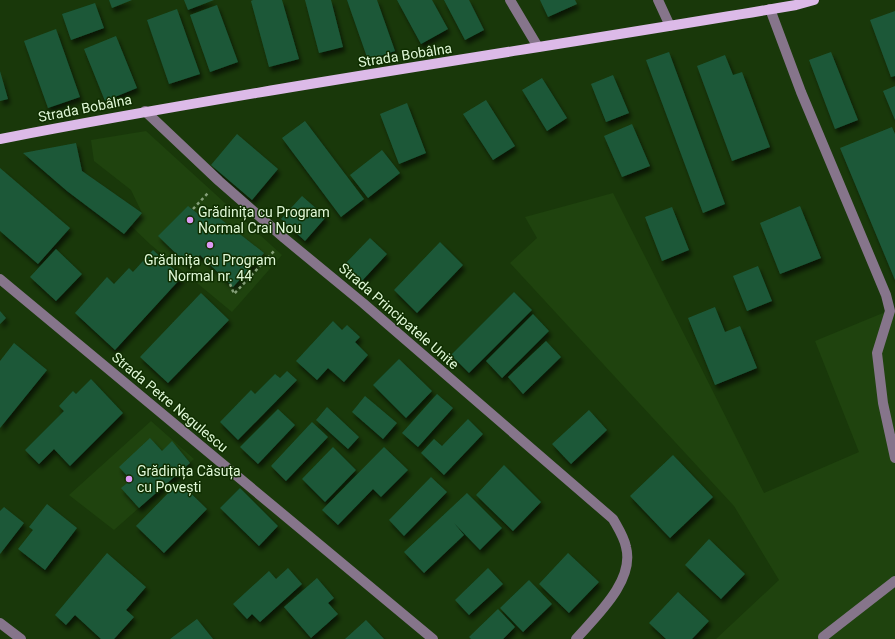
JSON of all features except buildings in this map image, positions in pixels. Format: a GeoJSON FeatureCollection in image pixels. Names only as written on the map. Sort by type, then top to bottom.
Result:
{"type":"FeatureCollection","features":[{"type":"Feature","properties":{"kind":"main road","name":"Strada Bobâlna"},"geometry":{"type":"LineString","coordinates":[[0,138],[145,111],[670,26],[814,0]]}},
{"type":"Feature","properties":{"kind":"street"},"geometry":{"type":"LineString","coordinates":[[510,0],[538,47]]}},
{"type":"Feature","properties":{"kind":"street"},"geometry":{"type":"LineString","coordinates":[[658,0],[670,26]]}},
{"type":"Feature","properties":{"kind":"street"},"geometry":{"type":"LineString","coordinates":[[770,9],[801,92],[886,295],[890,311],[877,353],[883,403],[895,458]]}},
{"type":"Feature","properties":{"kind":"street","name":"Strada Principatele Unite"},"geometry":{"type":"LineString","coordinates":[[145,111],[219,182],[363,303],[613,519],[621,533],[626,548],[627,564],[624,579],[616,592],[576,639]]}},
{"type":"Feature","properties":{"kind":"street","name":"Strada Petre Negulescu"},"geometry":{"type":"LineString","coordinates":[[0,279],[433,639]]}},
{"type":"Feature","properties":{"kind":"street"},"geometry":{"type":"LineString","coordinates":[[823,637],[895,581]]}},
{"type":"Feature","properties":{"kind":"street"},"geometry":{"type":"LineString","coordinates":[[0,623],[20,639]]}},
{"type":"Feature","properties":{"kind":"path"},"geometry":{"type":"LineString","coordinates":[[230,284],[234,294],[284,238]]}},
{"type":"Feature","properties":{"kind":"shaded area","name":"Grădinița cu Program Normal Crai Nou"},"geometry":{"type":"Polygon","coordinates":[[[146,131],[282,255],[232,312],[151,245],[131,226],[142,213],[131,190],[94,161],[91,140],[146,131]]]}},
{"type":"Feature","properties":{"kind":"shaded area"},"geometry":{"type":"Polygon","coordinates":[[[613,193],[764,493],[859,452],[815,341],[895,308],[895,639],[716,639],[779,580],[734,506],[510,263],[537,238],[525,217],[613,193]]]}},
{"type":"Feature","properties":{"kind":"shaded area","name":"Grădinița Căsuța cu Povești"},"geometry":{"type":"Polygon","coordinates":[[[151,421],[194,459],[114,530],[69,495],[151,421]]]}},
{"type":"Feature","properties":{"kind":"place","name":"Grădinița cu Program Normal Crai Nou"},"geometry":{"type":"Point","coordinates":[190,220]}},
{"type":"Feature","properties":{"kind":"place","name":"Grădinița cu Program Normal nr. 44"},"geometry":{"type":"Point","coordinates":[210,245]}},
{"type":"Feature","properties":{"kind":"place","name":"Grădinița Căsuța cu Povești"},"geometry":{"type":"Point","coordinates":[129,479]}}]}
